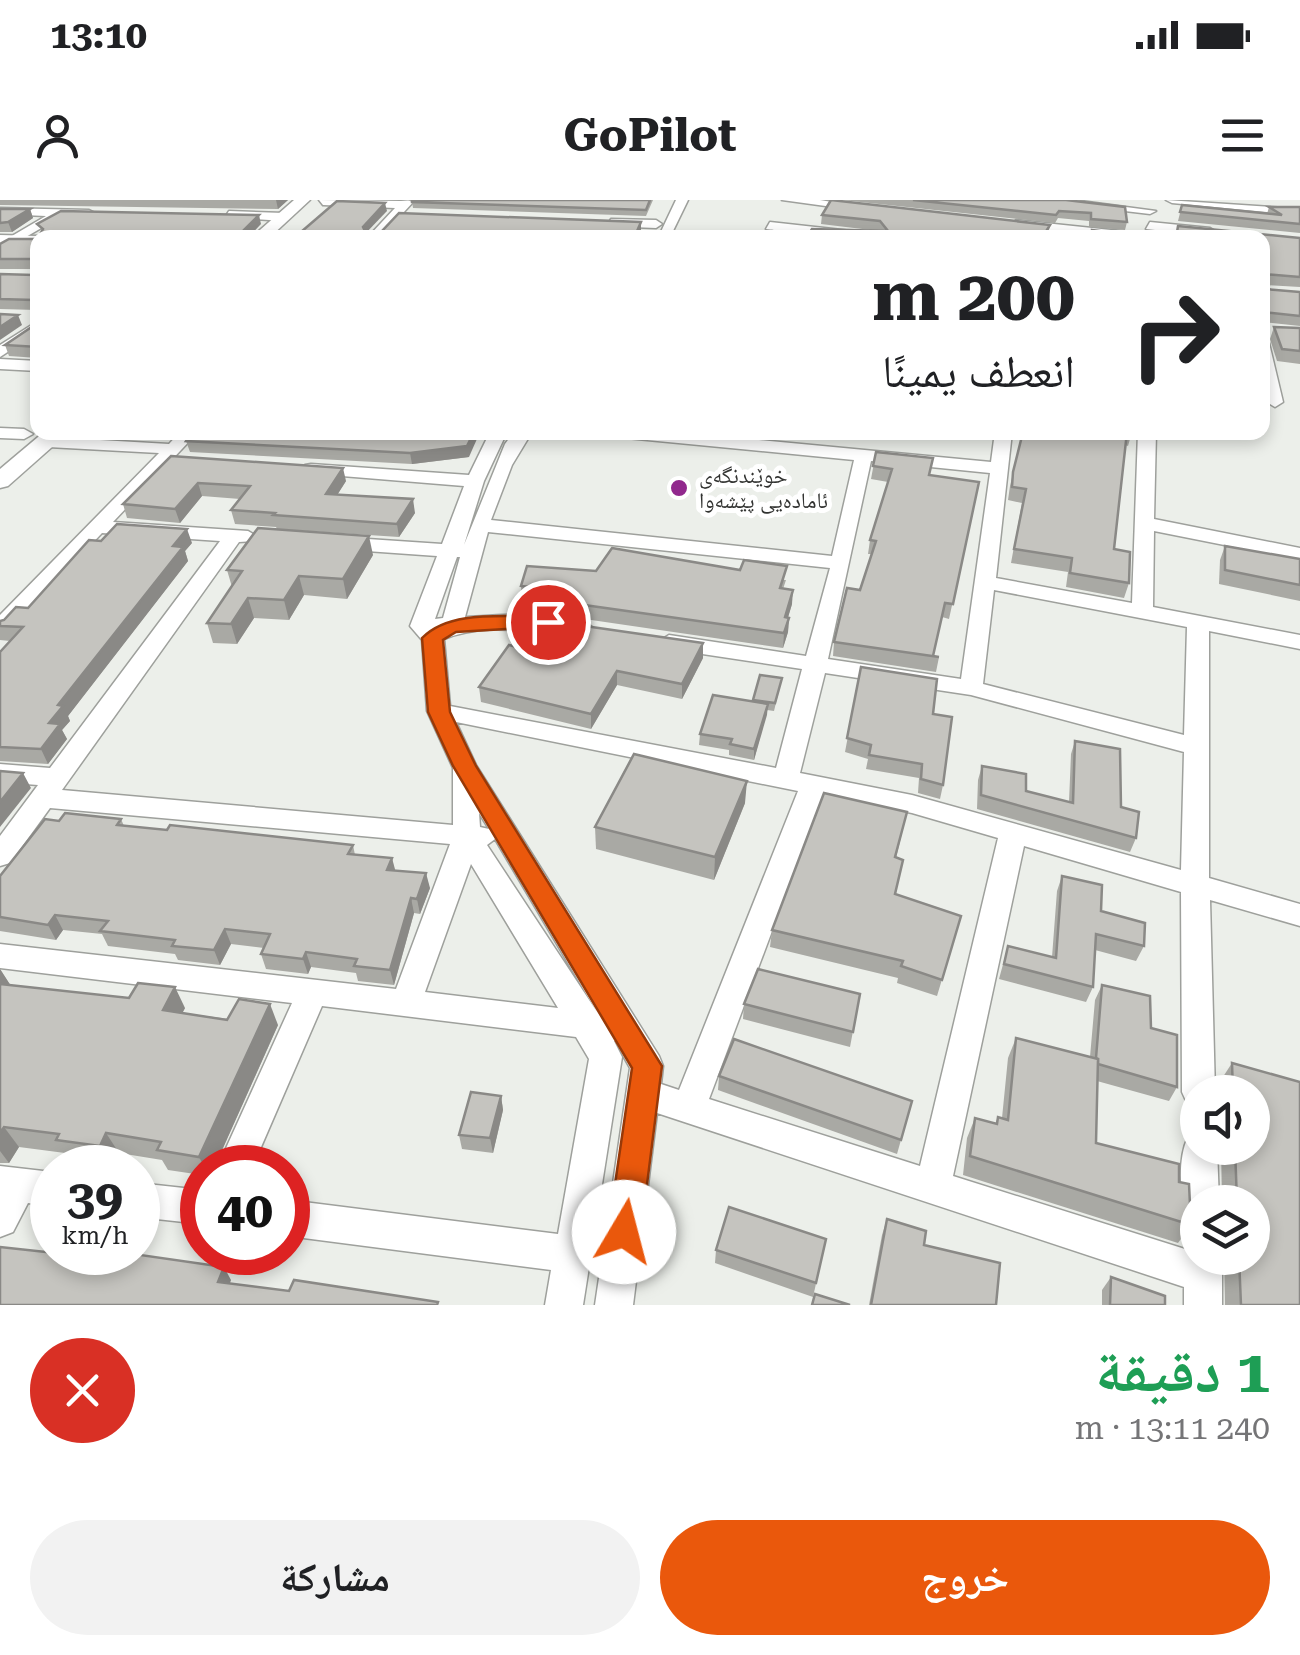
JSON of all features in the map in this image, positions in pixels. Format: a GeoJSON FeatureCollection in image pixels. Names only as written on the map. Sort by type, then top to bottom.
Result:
{"type":"FeatureCollection","features":[{"type":"Feature","properties":{"kind":"main road"},"geometry":{"type":"LineString","coordinates":[[278,230],[304,200]]}},
{"type":"Feature","properties":{"kind":"main road"},"geometry":{"type":"LineString","coordinates":[[278,230],[324,201]]}},
{"type":"Feature","properties":{"kind":"main road"},"geometry":{"type":"LineString","coordinates":[[3,244],[30,244]]}},
{"type":"Feature","properties":{"kind":"main road"},"geometry":{"type":"LineString","coordinates":[[0,453],[30,435]]}},
{"type":"Feature","properties":{"kind":"main road"},"geometry":{"type":"LineString","coordinates":[[0,481],[30,439]]}},
{"type":"Feature","properties":{"kind":"street"},"geometry":{"type":"LineString","coordinates":[[3,244],[81,200]]}},
{"type":"Feature","properties":{"kind":"street"},"geometry":{"type":"LineString","coordinates":[[653,230],[668,200]]}},
{"type":"Feature","properties":{"kind":"street"},"geometry":{"type":"LineString","coordinates":[[667,230],[682,200]]}},
{"type":"Feature","properties":{"kind":"street"},"geometry":{"type":"LineString","coordinates":[[767,230],[788,200],[877,210]]}},
{"type":"Feature","properties":{"kind":"street"},"geometry":{"type":"LineString","coordinates":[[1038,200],[1150,206]]}},
{"type":"Feature","properties":{"kind":"street"},"geometry":{"type":"LineString","coordinates":[[1172,200],[1300,212]]}},
{"type":"Feature","properties":{"kind":"street"},"geometry":{"type":"LineString","coordinates":[[324,201],[406,209]]}},
{"type":"Feature","properties":{"kind":"street"},"geometry":{"type":"LineString","coordinates":[[1052,230],[1058,201]]}},
{"type":"Feature","properties":{"kind":"street"},"geometry":{"type":"LineString","coordinates":[[383,230],[406,209]]}},
{"type":"Feature","properties":{"kind":"street"},"geometry":{"type":"LineString","coordinates":[[0,211],[98,213]]}},
{"type":"Feature","properties":{"kind":"street"},"geometry":{"type":"LineString","coordinates":[[209,215],[278,230]]}},
{"type":"Feature","properties":{"kind":"street"},"geometry":{"type":"LineString","coordinates":[[599,222],[656,224]]}},
{"type":"Feature","properties":{"kind":"street"},"geometry":{"type":"LineString","coordinates":[[996,222],[1041,230]]}},
{"type":"Feature","properties":{"kind":"street"},"geometry":{"type":"LineString","coordinates":[[19,318],[30,320]]}},
{"type":"Feature","properties":{"kind":"street"},"geometry":{"type":"LineString","coordinates":[[0,352],[30,328]]}},
{"type":"Feature","properties":{"kind":"street"},"geometry":{"type":"LineString","coordinates":[[1270,331],[1281,332]]}},
{"type":"Feature","properties":{"kind":"street"},"geometry":{"type":"LineString","coordinates":[[0,364],[30,366]]}},
{"type":"Feature","properties":{"kind":"street"},"geometry":{"type":"LineString","coordinates":[[76,440],[172,456]]}},
{"type":"Feature","properties":{"kind":"street"},"geometry":{"type":"LineString","coordinates":[[0,627],[9,607],[98,527],[184,440]]}},
{"type":"Feature","properties":{"kind":"street"},"geometry":{"type":"LineString","coordinates":[[495,440],[448,550],[435,630],[439,712],[464,766],[647,1066],[614,1305]]}},
{"type":"Feature","properties":{"kind":"street"},"geometry":{"type":"LineString","coordinates":[[435,630],[473,552],[480,525],[517,440]]}},
{"type":"Feature","properties":{"kind":"street"},"geometry":{"type":"LineString","coordinates":[[769,440],[830,442],[864,453],[999,468]]}},
{"type":"Feature","properties":{"kind":"street"},"geometry":{"type":"LineString","coordinates":[[971,688],[1003,440]]}},
{"type":"Feature","properties":{"kind":"street"},"geometry":{"type":"LineString","coordinates":[[1142,612],[1147,440]]}},
{"type":"Feature","properties":{"kind":"street"},"geometry":{"type":"LineString","coordinates":[[688,1110],[800,782],[816,666],[864,453]]}},
{"type":"Feature","properties":{"kind":"street"},"geometry":{"type":"LineString","coordinates":[[299,468],[475,481]]}},
{"type":"Feature","properties":{"kind":"street"},"geometry":{"type":"LineString","coordinates":[[1144,523],[1300,554]]}},
{"type":"Feature","properties":{"kind":"street"},"geometry":{"type":"LineString","coordinates":[[480,525],[842,563]]}},
{"type":"Feature","properties":{"kind":"street"},"geometry":{"type":"LineString","coordinates":[[98,527],[273,538]]}},
{"type":"Feature","properties":{"kind":"street"},"geometry":{"type":"LineString","coordinates":[[0,856],[234,536]]}},
{"type":"Feature","properties":{"kind":"street"},"geometry":{"type":"LineString","coordinates":[[312,541],[473,552]]}},
{"type":"Feature","properties":{"kind":"street"},"geometry":{"type":"LineString","coordinates":[[986,582],[1300,642]]}},
{"type":"Feature","properties":{"kind":"street"},"geometry":{"type":"LineString","coordinates":[[435,630],[527,621],[607,631]]}},
{"type":"Feature","properties":{"kind":"street"},"geometry":{"type":"LineString","coordinates":[[1198,623],[1195,885],[1199,1075]]}},
{"type":"Feature","properties":{"kind":"street"},"geometry":{"type":"LineString","coordinates":[[645,638],[971,688],[1197,747]]}},
{"type":"Feature","properties":{"kind":"street"},"geometry":{"type":"LineString","coordinates":[[439,712],[912,804],[1300,915]]}},
{"type":"Feature","properties":{"kind":"street"},"geometry":{"type":"LineString","coordinates":[[406,1003],[467,836],[464,766]]}},
{"type":"Feature","properties":{"kind":"street"},"geometry":{"type":"LineString","coordinates":[[0,773],[51,788],[510,839]]}},
{"type":"Feature","properties":{"kind":"street"},"geometry":{"type":"LineString","coordinates":[[932,1189],[1013,833]]}},
{"type":"Feature","properties":{"kind":"street"},"geometry":{"type":"LineString","coordinates":[[467,836],[606,1057],[564,1305]]}},
{"type":"Feature","properties":{"kind":"street"},"geometry":{"type":"LineString","coordinates":[[0,956],[626,1028]]}},
{"type":"Feature","properties":{"kind":"street"},"geometry":{"type":"LineString","coordinates":[[244,1145],[313,992]]}},
{"type":"Feature","properties":{"kind":"street"},"geometry":{"type":"LineString","coordinates":[[644,1094],[1203,1279]]}},
{"type":"Feature","properties":{"kind":"street"},"geometry":{"type":"LineString","coordinates":[[0,1219],[24,1186]]}},
{"type":"Feature","properties":{"kind":"street"},"geometry":{"type":"LineString","coordinates":[[310,1221],[572,1254]]}},
{"type":"Feature","properties":{"kind":"building"},"geometry":{"type":"Polygon","coordinates":[[[412,200],[650,200],[646,210],[412,200]]]}},
{"type":"Feature","properties":{"kind":"building"},"geometry":{"type":"Polygon","coordinates":[[[831,200],[1050,225],[1047,230],[887,230],[880,221],[822,215],[831,200]]]}},
{"type":"Feature","properties":{"kind":"building"},"geometry":{"type":"Polygon","coordinates":[[[913,200],[1066,200],[1125,207],[1127,222],[1091,219],[1091,213],[1059,211],[1056,215],[913,200]]]}},
{"type":"Feature","properties":{"kind":"building"},"geometry":{"type":"Polygon","coordinates":[[[337,201],[385,203],[363,227],[364,230],[303,230],[337,201]]]}},
{"type":"Feature","properties":{"kind":"building"},"geometry":{"type":"Polygon","coordinates":[[[1182,205],[1282,215],[1269,207],[1300,207],[1300,224],[1180,212],[1182,205]]]}},
{"type":"Feature","properties":{"kind":"building"},"geometry":{"type":"Polygon","coordinates":[[[0,209],[30,209],[0,223],[0,209]]]}},
{"type":"Feature","properties":{"kind":"building"},"geometry":{"type":"Polygon","coordinates":[[[61,211],[259,215],[244,230],[42,230],[37,224],[61,211]]]}},
{"type":"Feature","properties":{"kind":"building"},"geometry":{"type":"Polygon","coordinates":[[[399,213],[641,222],[638,230],[383,230],[399,213]]]}},
{"type":"Feature","properties":{"kind":"building"},"geometry":{"type":"Polygon","coordinates":[[[1178,226],[1219,230],[1177,230],[1178,226]]]}},
{"type":"Feature","properties":{"kind":"building"},"geometry":{"type":"Polygon","coordinates":[[[1270,235],[1300,238],[1300,277],[1270,275],[1270,235]]]}},
{"type":"Feature","properties":{"kind":"building"},"geometry":{"type":"Polygon","coordinates":[[[9,239],[30,239],[30,259],[0,259],[0,244],[9,239]]]}},
{"type":"Feature","properties":{"kind":"building"},"geometry":{"type":"Polygon","coordinates":[[[0,274],[30,275],[30,300],[0,299],[0,274]]]}},
{"type":"Feature","properties":{"kind":"building"},"geometry":{"type":"Polygon","coordinates":[[[1270,289],[1300,292],[1300,316],[1270,313],[1270,289]]]}},
{"type":"Feature","properties":{"kind":"building"},"geometry":{"type":"Polygon","coordinates":[[[0,314],[18,315],[0,327],[0,314]]]}},
{"type":"Feature","properties":{"kind":"building"},"geometry":{"type":"Polygon","coordinates":[[[1274,327],[1300,328],[1300,351],[1282,349],[1274,327]]]}},
{"type":"Feature","properties":{"kind":"building"},"geometry":{"type":"Polygon","coordinates":[[[30,328],[30,347],[5,345],[30,328]]]}},
{"type":"Feature","properties":{"kind":"building"},"geometry":{"type":"Polygon","coordinates":[[[470,440],[467,446],[410,453],[186,441],[470,440]]]}},
{"type":"Feature","properties":{"kind":"building"},"geometry":{"type":"Polygon","coordinates":[[[1021,440],[1126,440],[1114,549],[1130,552],[1129,583],[1070,573],[1072,558],[1014,549],[1026,489],[1012,487],[1021,440]]]}},
{"type":"Feature","properties":{"kind":"building"},"geometry":{"type":"Polygon","coordinates":[[[876,452],[933,458],[929,475],[979,482],[953,604],[945,603],[933,656],[939,657],[834,642],[847,588],[860,590],[876,541],[870,540],[892,469],[873,466],[876,452]]]}},
{"type":"Feature","properties":{"kind":"building"},"geometry":{"type":"Polygon","coordinates":[[[171,456],[343,468],[326,494],[413,499],[397,524],[231,510],[250,486],[198,483],[175,509],[123,504],[171,456]]]}},
{"type":"Feature","properties":{"kind":"building"},"geometry":{"type":"Polygon","coordinates":[[[117,524],[187,529],[173,546],[183,547],[58,705],[63,706],[49,723],[60,724],[41,749],[0,747],[0,652],[23,627],[0,626],[0,621],[16,607],[28,608],[89,540],[101,541],[117,524]]]}},
{"type":"Feature","properties":{"kind":"building"},"geometry":{"type":"Polygon","coordinates":[[[258,528],[369,536],[343,579],[299,576],[284,600],[248,598],[231,624],[207,623],[242,571],[227,570],[258,528]]]}},
{"type":"Feature","properties":{"kind":"building"},"geometry":{"type":"Polygon","coordinates":[[[1225,546],[1300,559],[1300,585],[1225,570],[1225,546]]]}},
{"type":"Feature","properties":{"kind":"building"},"geometry":{"type":"Polygon","coordinates":[[[612,548],[740,570],[744,560],[787,566],[780,588],[793,590],[784,633],[563,602],[571,591],[521,586],[527,566],[596,571],[612,548]]]}},
{"type":"Feature","properties":{"kind":"building"},"geometry":{"type":"Polygon","coordinates":[[[550,621],[703,643],[682,684],[617,671],[591,714],[479,687],[509,645],[529,650],[550,621]]]}},
{"type":"Feature","properties":{"kind":"building"},"geometry":{"type":"Polygon","coordinates":[[[861,667],[937,679],[933,714],[952,717],[943,785],[921,779],[922,764],[869,755],[871,745],[847,738],[861,667]]]}},
{"type":"Feature","properties":{"kind":"building"},"geometry":{"type":"Polygon","coordinates":[[[760,675],[782,678],[775,703],[753,700],[760,675]]]}},
{"type":"Feature","properties":{"kind":"building"},"geometry":{"type":"Polygon","coordinates":[[[713,695],[768,704],[754,749],[730,744],[732,739],[700,734],[713,695]]]}},
{"type":"Feature","properties":{"kind":"building"},"geometry":{"type":"Polygon","coordinates":[[[1075,741],[1120,749],[1121,807],[1139,812],[1136,838],[981,795],[982,766],[1026,774],[1026,791],[1073,803],[1075,741]]]}},
{"type":"Feature","properties":{"kind":"building"},"geometry":{"type":"Polygon","coordinates":[[[634,754],[747,781],[715,857],[595,827],[634,754]]]}},
{"type":"Feature","properties":{"kind":"building"},"geometry":{"type":"Polygon","coordinates":[[[0,771],[23,773],[0,802],[0,771]]]}},
{"type":"Feature","properties":{"kind":"building"},"geometry":{"type":"Polygon","coordinates":[[[824,793],[907,812],[895,857],[903,860],[895,894],[961,916],[942,980],[901,966],[903,961],[772,930],[824,793]]]}},
{"type":"Feature","properties":{"kind":"building"},"geometry":{"type":"Polygon","coordinates":[[[65,813],[121,819],[117,825],[167,830],[170,825],[353,845],[348,854],[392,858],[387,870],[426,873],[417,899],[411,898],[390,970],[354,966],[357,959],[306,952],[303,959],[261,954],[270,934],[225,929],[214,950],[172,946],[175,940],[100,931],[108,921],[55,915],[48,925],[0,917],[0,876],[45,819],[59,821],[65,813]]]}},
{"type":"Feature","properties":{"kind":"building"},"geometry":{"type":"Polygon","coordinates":[[[1062,876],[1102,885],[1101,911],[1145,923],[1144,946],[1096,934],[1093,987],[1004,964],[1008,946],[1056,958],[1062,876]]]}},
{"type":"Feature","properties":{"kind":"building"},"geometry":{"type":"Polygon","coordinates":[[[758,969],[860,994],[853,1032],[744,1004],[758,969]]]}},
{"type":"Feature","properties":{"kind":"building"},"geometry":{"type":"Polygon","coordinates":[[[138,983],[175,987],[163,1010],[227,1020],[239,999],[270,1004],[205,1145],[180,1145],[180,1154],[160,1150],[161,1142],[106,1133],[100,1145],[93,1145],[56,1140],[59,1134],[4,1127],[0,1133],[0,984],[129,998],[138,983]]]}},
{"type":"Feature","properties":{"kind":"building"},"geometry":{"type":"Polygon","coordinates":[[[1102,985],[1150,996],[1151,1028],[1177,1035],[1177,1087],[1098,1064],[1102,985]]]}},
{"type":"Feature","properties":{"kind":"building"},"geometry":{"type":"Polygon","coordinates":[[[1016,1038],[1098,1059],[1096,1143],[1179,1164],[1179,1182],[1189,1185],[1180,1185],[1180,1222],[970,1156],[975,1118],[997,1124],[998,1117],[1008,1120],[1016,1038]]]}},
{"type":"Feature","properties":{"kind":"building"},"geometry":{"type":"Polygon","coordinates":[[[734,1039],[912,1101],[901,1140],[719,1076],[734,1039]]]}},
{"type":"Feature","properties":{"kind":"building"},"geometry":{"type":"Polygon","coordinates":[[[1232,1063],[1300,1082],[1300,1305],[1241,1305],[1240,1275],[1270,1275],[1270,1185],[1236,1185],[1236,1165],[1270,1165],[1270,1075],[1232,1075],[1232,1063]]]}},
{"type":"Feature","properties":{"kind":"building"},"geometry":{"type":"Polygon","coordinates":[[[471,1092],[501,1096],[490,1138],[459,1135],[471,1092]]]}},
{"type":"Feature","properties":{"kind":"building"},"geometry":{"type":"Polygon","coordinates":[[[729,1207],[826,1239],[816,1283],[716,1250],[729,1207]]]}},
{"type":"Feature","properties":{"kind":"building"},"geometry":{"type":"Polygon","coordinates":[[[887,1219],[926,1231],[924,1245],[1000,1263],[996,1305],[871,1305],[887,1219]]]}},
{"type":"Feature","properties":{"kind":"building"},"geometry":{"type":"Polygon","coordinates":[[[0,1247],[30,1250],[30,1275],[160,1275],[160,1258],[180,1261],[180,1275],[221,1275],[218,1282],[289,1291],[294,1280],[438,1302],[0,1305],[0,1247]]]}},
{"type":"Feature","properties":{"kind":"building"},"geometry":{"type":"Polygon","coordinates":[[[1111,1277],[1165,1296],[1165,1305],[1110,1305],[1111,1277]]]}},
{"type":"Feature","properties":{"kind":"building"},"geometry":{"type":"Polygon","coordinates":[[[815,1294],[850,1305],[812,1305],[815,1294]]]}},
{"type":"Feature","properties":{"kind":"place","name":"خوێندنگەی ئامادەیی پێشەوا"},"geometry":{"type":"Point","coordinates":[679,488]}},
{"type":"Feature","properties":{"kind":"route"},"geometry":{"type":"LineString","coordinates":[[548,622],[452,626],[432,638],[439,712],[464,766],[647,1066],[624,1232]]}}]}
